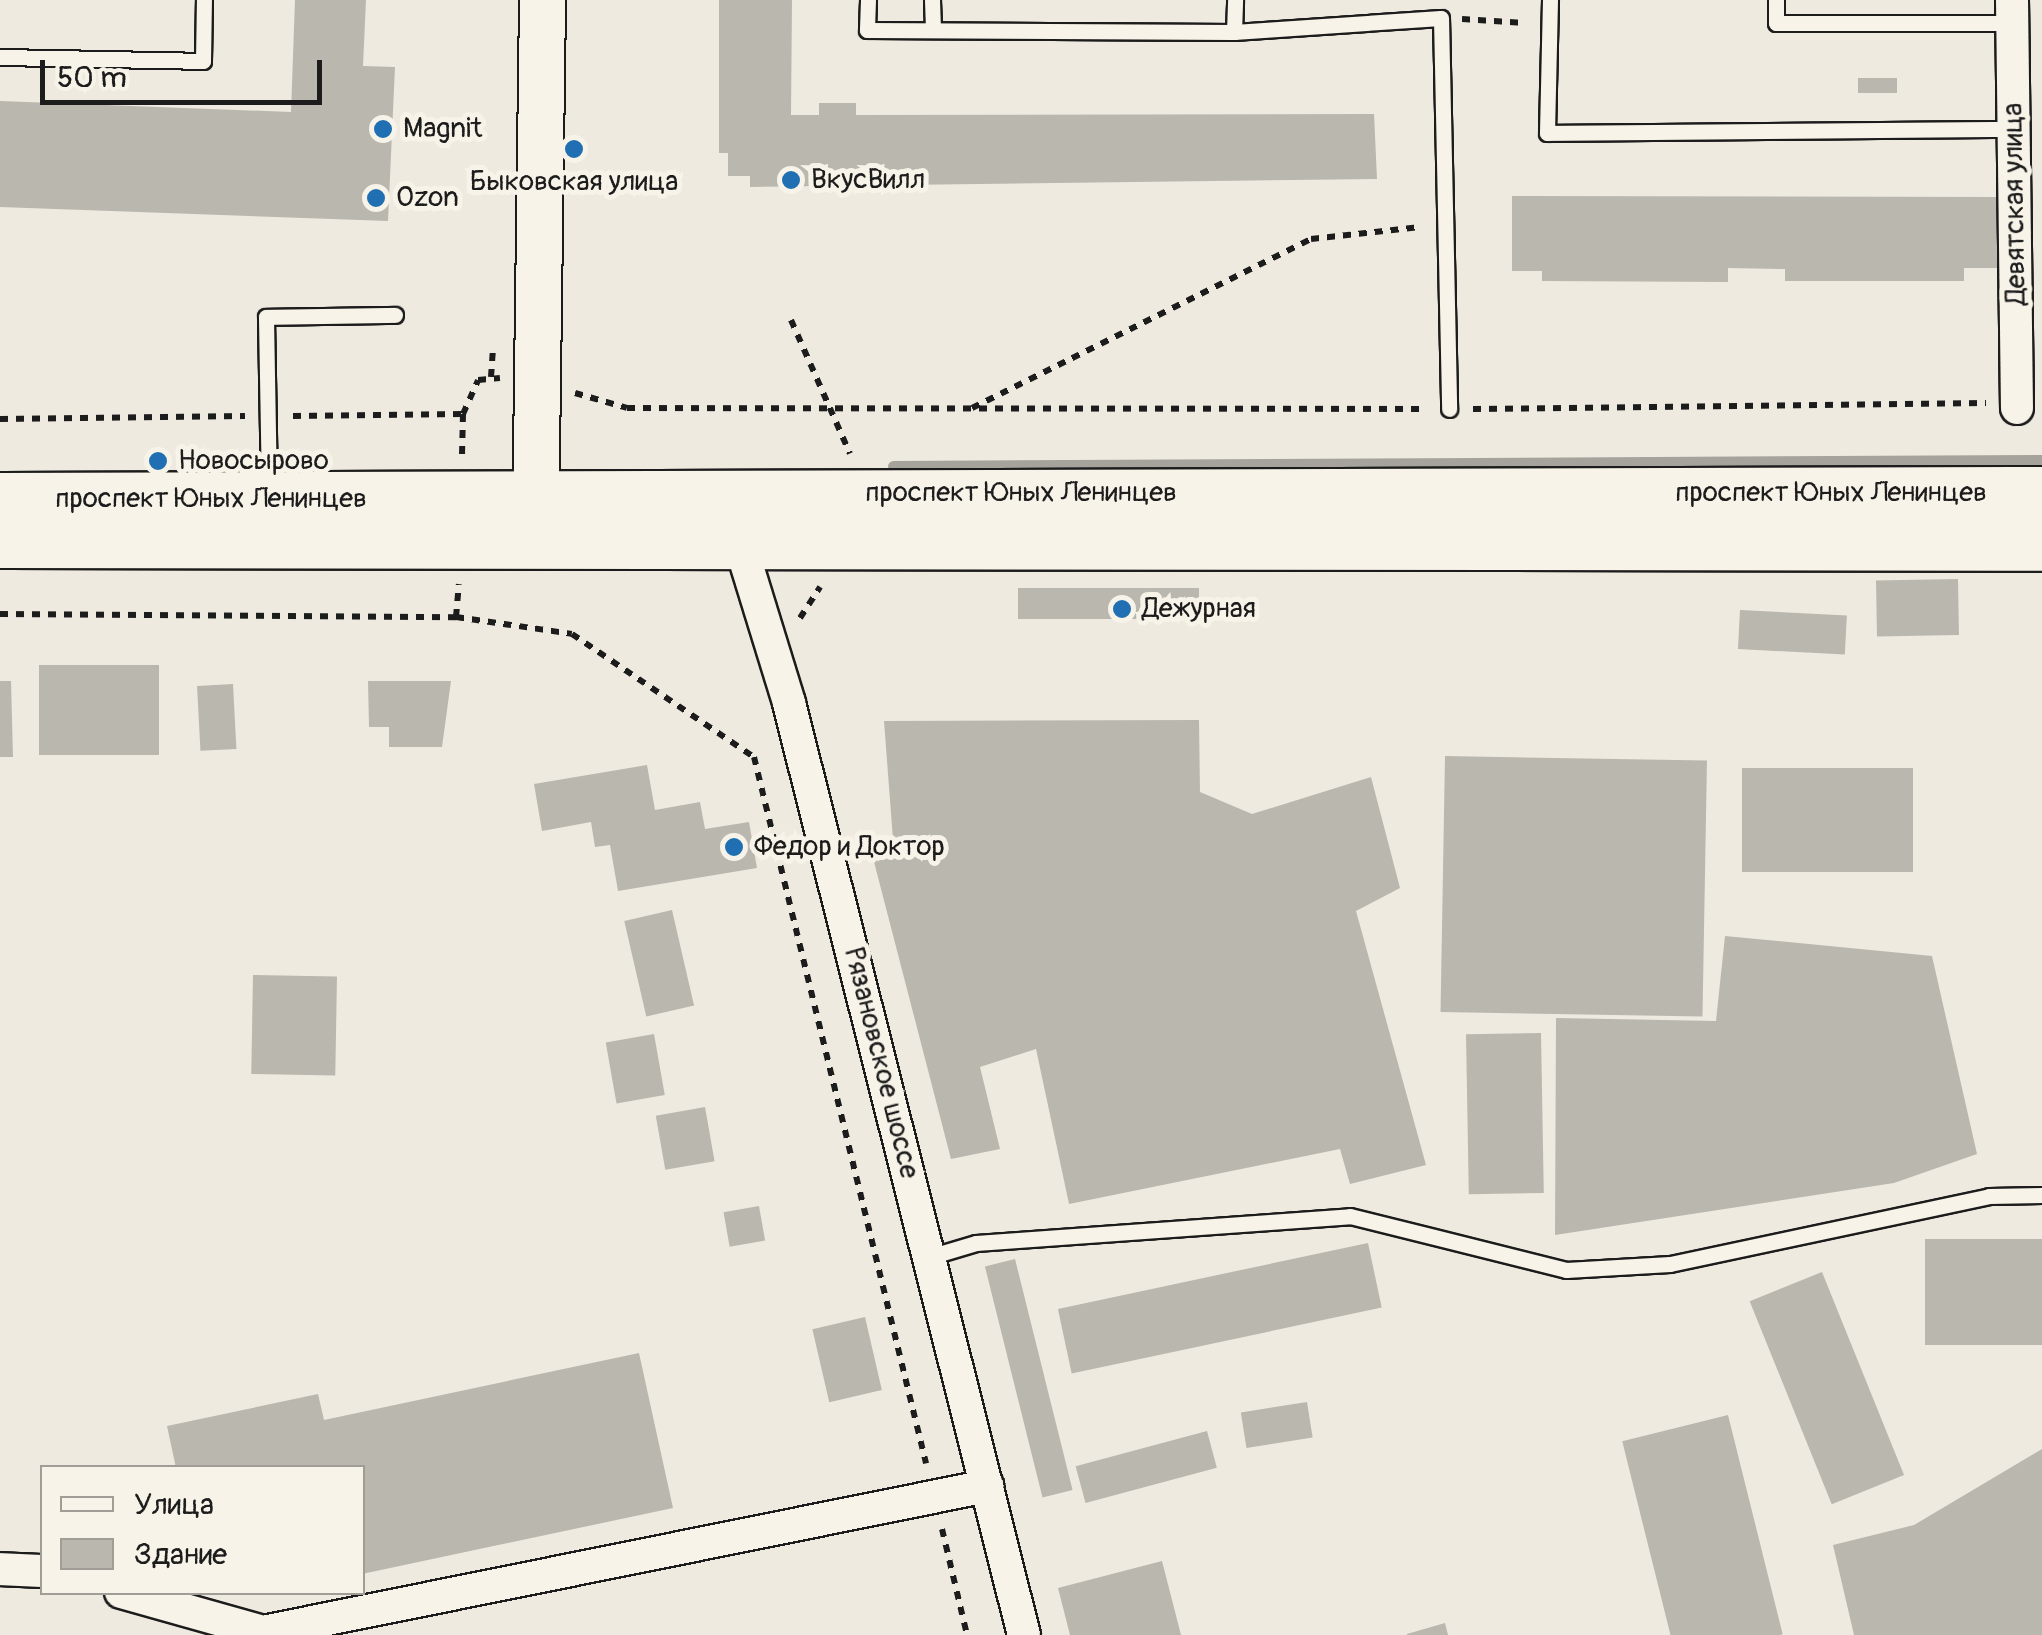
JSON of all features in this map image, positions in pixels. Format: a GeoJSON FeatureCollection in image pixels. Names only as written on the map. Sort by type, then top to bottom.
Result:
{"type":"FeatureCollection","features":[{"type":"Feature","properties":{"kind":"main road","name":"проспект Юных Ленинцев"},"geometry":{"type":"LineString","coordinates":[[734,516],[850,493],[2042,492]]}},
{"type":"Feature","properties":{"kind":"main road","name":"проспект Юных Ленинцев"},"geometry":{"type":"LineString","coordinates":[[0,500],[269,499],[462,521]]}},
{"type":"Feature","properties":{"kind":"main road","name":"проспект Юных Ленинцев"},"geometry":{"type":"LineString","coordinates":[[0,542],[462,521],[734,516],[2042,545]]}},
{"type":"Feature","properties":{"kind":"street"},"geometry":{"type":"LineString","coordinates":[[536,520],[542,0]]}},
{"type":"Feature","properties":{"kind":"street","name":"Девятская улица"},"geometry":{"type":"LineString","coordinates":[[2012,12],[2017,406]]}},
{"type":"Feature","properties":{"kind":"street","name":"Рязановское шоссе"},"geometry":{"type":"LineString","coordinates":[[734,516],[786,690],[1024,1635]]}},
{"type":"Feature","properties":{"kind":"street"},"geometry":{"type":"LineString","coordinates":[[132,1595],[263,1632],[987,1486]]}},
{"type":"Feature","properties":{"kind":"street"},"geometry":{"type":"LineString","coordinates":[[0,1569],[40,1571]]}},
{"type":"Feature","properties":{"kind":"lane"},"geometry":{"type":"LineString","coordinates":[[0,57],[203,61],[204,0]]}},
{"type":"Feature","properties":{"kind":"lane"},"geometry":{"type":"LineString","coordinates":[[868,0],[867,30],[1234,32],[1441,18],[1449,410]]}},
{"type":"Feature","properties":{"kind":"lane"},"geometry":{"type":"LineString","coordinates":[[932,0],[934,29]]}},
{"type":"Feature","properties":{"kind":"lane"},"geometry":{"type":"LineString","coordinates":[[1234,0],[1234,32]]}},
{"type":"Feature","properties":{"kind":"lane"},"geometry":{"type":"LineString","coordinates":[[1550,0],[1547,133],[2014,128]]}},
{"type":"Feature","properties":{"kind":"lane"},"geometry":{"type":"LineString","coordinates":[[1776,0],[1776,23],[2012,12]]}},
{"type":"Feature","properties":{"kind":"lane"},"geometry":{"type":"LineString","coordinates":[[269,499],[266,316],[395,315]]}},
{"type":"Feature","properties":{"kind":"lane"},"geometry":{"type":"LineString","coordinates":[[928,1257],[976,1243],[1350,1216],[1566,1270],[1670,1264],[1989,1196],[2042,1196]]}},
{"type":"Feature","properties":{"kind":"path"},"geometry":{"type":"LineString","coordinates":[[1441,18],[1549,24]]}},
{"type":"Feature","properties":{"kind":"path"},"geometry":{"type":"LineString","coordinates":[[970,408],[1311,239],[1420,227]]}},
{"type":"Feature","properties":{"kind":"path"},"geometry":{"type":"LineString","coordinates":[[791,320],[834,408],[851,457],[850,493]]}},
{"type":"Feature","properties":{"kind":"path"},"geometry":{"type":"LineString","coordinates":[[456,617],[463,414],[478,380],[536,382],[628,408],[1449,410],[2017,406]]}},
{"type":"Feature","properties":{"kind":"path"},"geometry":{"type":"LineString","coordinates":[[0,419],[463,414]]}},
{"type":"Feature","properties":{"kind":"path"},"geometry":{"type":"LineString","coordinates":[[0,614],[456,617],[572,634],[754,757],[967,1635]]}},
{"type":"Feature","properties":{"kind":"building"},"geometry":{"type":"Polygon","coordinates":[[[295,0],[366,0],[363,66],[395,67],[388,221],[0,207],[0,101],[291,112],[295,0]]]}},
{"type":"Feature","properties":{"kind":"building"},"geometry":{"type":"Polygon","coordinates":[[[719,0],[792,0],[791,115],[819,115],[819,103],[856,103],[856,115],[1374,114],[1377,179],[750,187],[750,176],[728,176],[728,153],[719,153],[719,0]]]}},
{"type":"Feature","properties":{"kind":"building"},"geometry":{"type":"Polygon","coordinates":[[[1858,78],[1897,78],[1897,93],[1858,93],[1858,78]]]}},
{"type":"Feature","properties":{"kind":"building"},"geometry":{"type":"Polygon","coordinates":[[[1512,196],[1997,197],[1997,268],[1964,268],[1964,281],[1785,281],[1785,269],[1728,268],[1728,282],[1542,281],[1542,271],[1512,271],[1512,196]]]}},
{"type":"Feature","properties":{"kind":"building"},"geometry":{"type":"Polygon","coordinates":[[[1958,579],[1959,635],[1877,636],[1876,580],[1958,579]]]}},
{"type":"Feature","properties":{"kind":"building"},"geometry":{"type":"Polygon","coordinates":[[[1018,588],[1199,588],[1199,619],[1018,619],[1018,588]]]}},
{"type":"Feature","properties":{"kind":"building"},"geometry":{"type":"Polygon","coordinates":[[[1740,610],[1847,616],[1845,655],[1738,649],[1740,610]]]}},
{"type":"Feature","properties":{"kind":"building"},"geometry":{"type":"Polygon","coordinates":[[[39,665],[159,665],[159,755],[39,755],[39,665]]]}},
{"type":"Feature","properties":{"kind":"building"},"geometry":{"type":"Polygon","coordinates":[[[0,681],[11,681],[13,757],[0,757],[0,681]]]}},
{"type":"Feature","properties":{"kind":"building"},"geometry":{"type":"Polygon","coordinates":[[[368,681],[451,681],[442,747],[389,747],[389,727],[369,727],[368,681]]]}},
{"type":"Feature","properties":{"kind":"building"},"geometry":{"type":"Polygon","coordinates":[[[233,684],[236,749],[200,751],[197,686],[233,684]]]}},
{"type":"Feature","properties":{"kind":"building"},"geometry":{"type":"Polygon","coordinates":[[[1199,720],[1200,792],[1252,814],[1371,777],[1400,888],[1356,911],[1426,1165],[1350,1184],[1340,1149],[1069,1204],[1036,1049],[980,1067],[1000,1149],[951,1159],[873,858],[894,853],[884,721],[1199,720]]]}},
{"type":"Feature","properties":{"kind":"building"},"geometry":{"type":"Polygon","coordinates":[[[1445,756],[1707,761],[1702,1017],[1441,1012],[1445,756]]]}},
{"type":"Feature","properties":{"kind":"building"},"geometry":{"type":"Polygon","coordinates":[[[647,765],[655,810],[700,802],[705,829],[749,822],[757,868],[618,891],[610,845],[595,847],[591,822],[542,831],[534,784],[647,765]]]}},
{"type":"Feature","properties":{"kind":"building"},"geometry":{"type":"Polygon","coordinates":[[[1742,768],[1913,768],[1913,872],[1742,872],[1742,768]]]}},
{"type":"Feature","properties":{"kind":"building"},"geometry":{"type":"Polygon","coordinates":[[[672,910],[694,1005],[646,1017],[624,921],[672,910]]]}},
{"type":"Feature","properties":{"kind":"building"},"geometry":{"type":"Polygon","coordinates":[[[1725,936],[1932,956],[1977,1154],[1894,1183],[1555,1235],[1556,1018],[1716,1021],[1725,936]]]}},
{"type":"Feature","properties":{"kind":"building"},"geometry":{"type":"Polygon","coordinates":[[[253,975],[337,976],[335,1075],[251,1074],[253,975]]]}},
{"type":"Feature","properties":{"kind":"building"},"geometry":{"type":"Polygon","coordinates":[[[1541,1033],[1544,1193],[1469,1194],[1466,1034],[1541,1033]]]}},
{"type":"Feature","properties":{"kind":"building"},"geometry":{"type":"Polygon","coordinates":[[[654,1034],[665,1095],[617,1104],[606,1043],[654,1034]]]}},
{"type":"Feature","properties":{"kind":"building"},"geometry":{"type":"Polygon","coordinates":[[[705,1107],[715,1161],[665,1170],[656,1116],[705,1107]]]}},
{"type":"Feature","properties":{"kind":"building"},"geometry":{"type":"Polygon","coordinates":[[[759,1206],[765,1240],[730,1247],[724,1212],[759,1206]]]}},
{"type":"Feature","properties":{"kind":"building"},"geometry":{"type":"Polygon","coordinates":[[[1925,1239],[2042,1239],[2042,1345],[1925,1345],[1925,1239]]]}},
{"type":"Feature","properties":{"kind":"building"},"geometry":{"type":"Polygon","coordinates":[[[1368,1243],[1382,1308],[1072,1373],[1058,1309],[1368,1243]]]}},
{"type":"Feature","properties":{"kind":"building"},"geometry":{"type":"Polygon","coordinates":[[[1015,1259],[1073,1490],[1042,1497],[985,1266],[1015,1259]]]}},
{"type":"Feature","properties":{"kind":"building"},"geometry":{"type":"Polygon","coordinates":[[[1822,1272],[1904,1475],[1832,1504],[1750,1301],[1822,1272]]]}},
{"type":"Feature","properties":{"kind":"building"},"geometry":{"type":"Polygon","coordinates":[[[865,1317],[882,1390],[829,1402],[812,1329],[865,1317]]]}},
{"type":"Feature","properties":{"kind":"building"},"geometry":{"type":"Polygon","coordinates":[[[639,1353],[673,1508],[365,1573],[365,1465],[175,1465],[167,1426],[318,1394],[324,1420],[639,1353]]]}},
{"type":"Feature","properties":{"kind":"building"},"geometry":{"type":"Polygon","coordinates":[[[1307,1402],[1313,1438],[1246,1448],[1241,1412],[1307,1402]]]}},
{"type":"Feature","properties":{"kind":"building"},"geometry":{"type":"Polygon","coordinates":[[[1728,1415],[1783,1634],[1671,1635],[1622,1441],[1728,1415]]]}},
{"type":"Feature","properties":{"kind":"building"},"geometry":{"type":"Polygon","coordinates":[[[1207,1431],[1217,1468],[1085,1503],[1076,1466],[1207,1431]]]}},
{"type":"Feature","properties":{"kind":"building"},"geometry":{"type":"Polygon","coordinates":[[[2042,1449],[2042,1635],[1854,1635],[1833,1545],[1914,1525],[2042,1449]]]}},
{"type":"Feature","properties":{"kind":"building"},"geometry":{"type":"Polygon","coordinates":[[[1162,1561],[1181,1635],[1070,1635],[1058,1588],[1162,1561]]]}},
{"type":"Feature","properties":{"kind":"building"},"geometry":{"type":"Polygon","coordinates":[[[1445,1623],[1448,1635],[1407,1635],[1407,1634],[1445,1623]]]}},
{"type":"Feature","properties":{"kind":"waterway"},"geometry":{"type":"LineString","coordinates":[[893,466],[2042,460]]}},
{"type":"Feature","properties":{"kind":"place","name":"Magnit"},"geometry":{"type":"Point","coordinates":[383,129]}},
{"type":"Feature","properties":{"kind":"place","name":"Быковская улица"},"geometry":{"type":"Point","coordinates":[574,149]}},
{"type":"Feature","properties":{"kind":"place","name":"ВкусВилл"},"geometry":{"type":"Point","coordinates":[791,180]}},
{"type":"Feature","properties":{"kind":"place","name":"Ozon"},"geometry":{"type":"Point","coordinates":[376,198]}},
{"type":"Feature","properties":{"kind":"place","name":"Новосырово"},"geometry":{"type":"Point","coordinates":[158,461]}},
{"type":"Feature","properties":{"kind":"place","name":"Дежурная"},"geometry":{"type":"Point","coordinates":[1122,609]}},
{"type":"Feature","properties":{"kind":"place","name":"Федор и Доктор"},"geometry":{"type":"Point","coordinates":[734,847]}}]}
